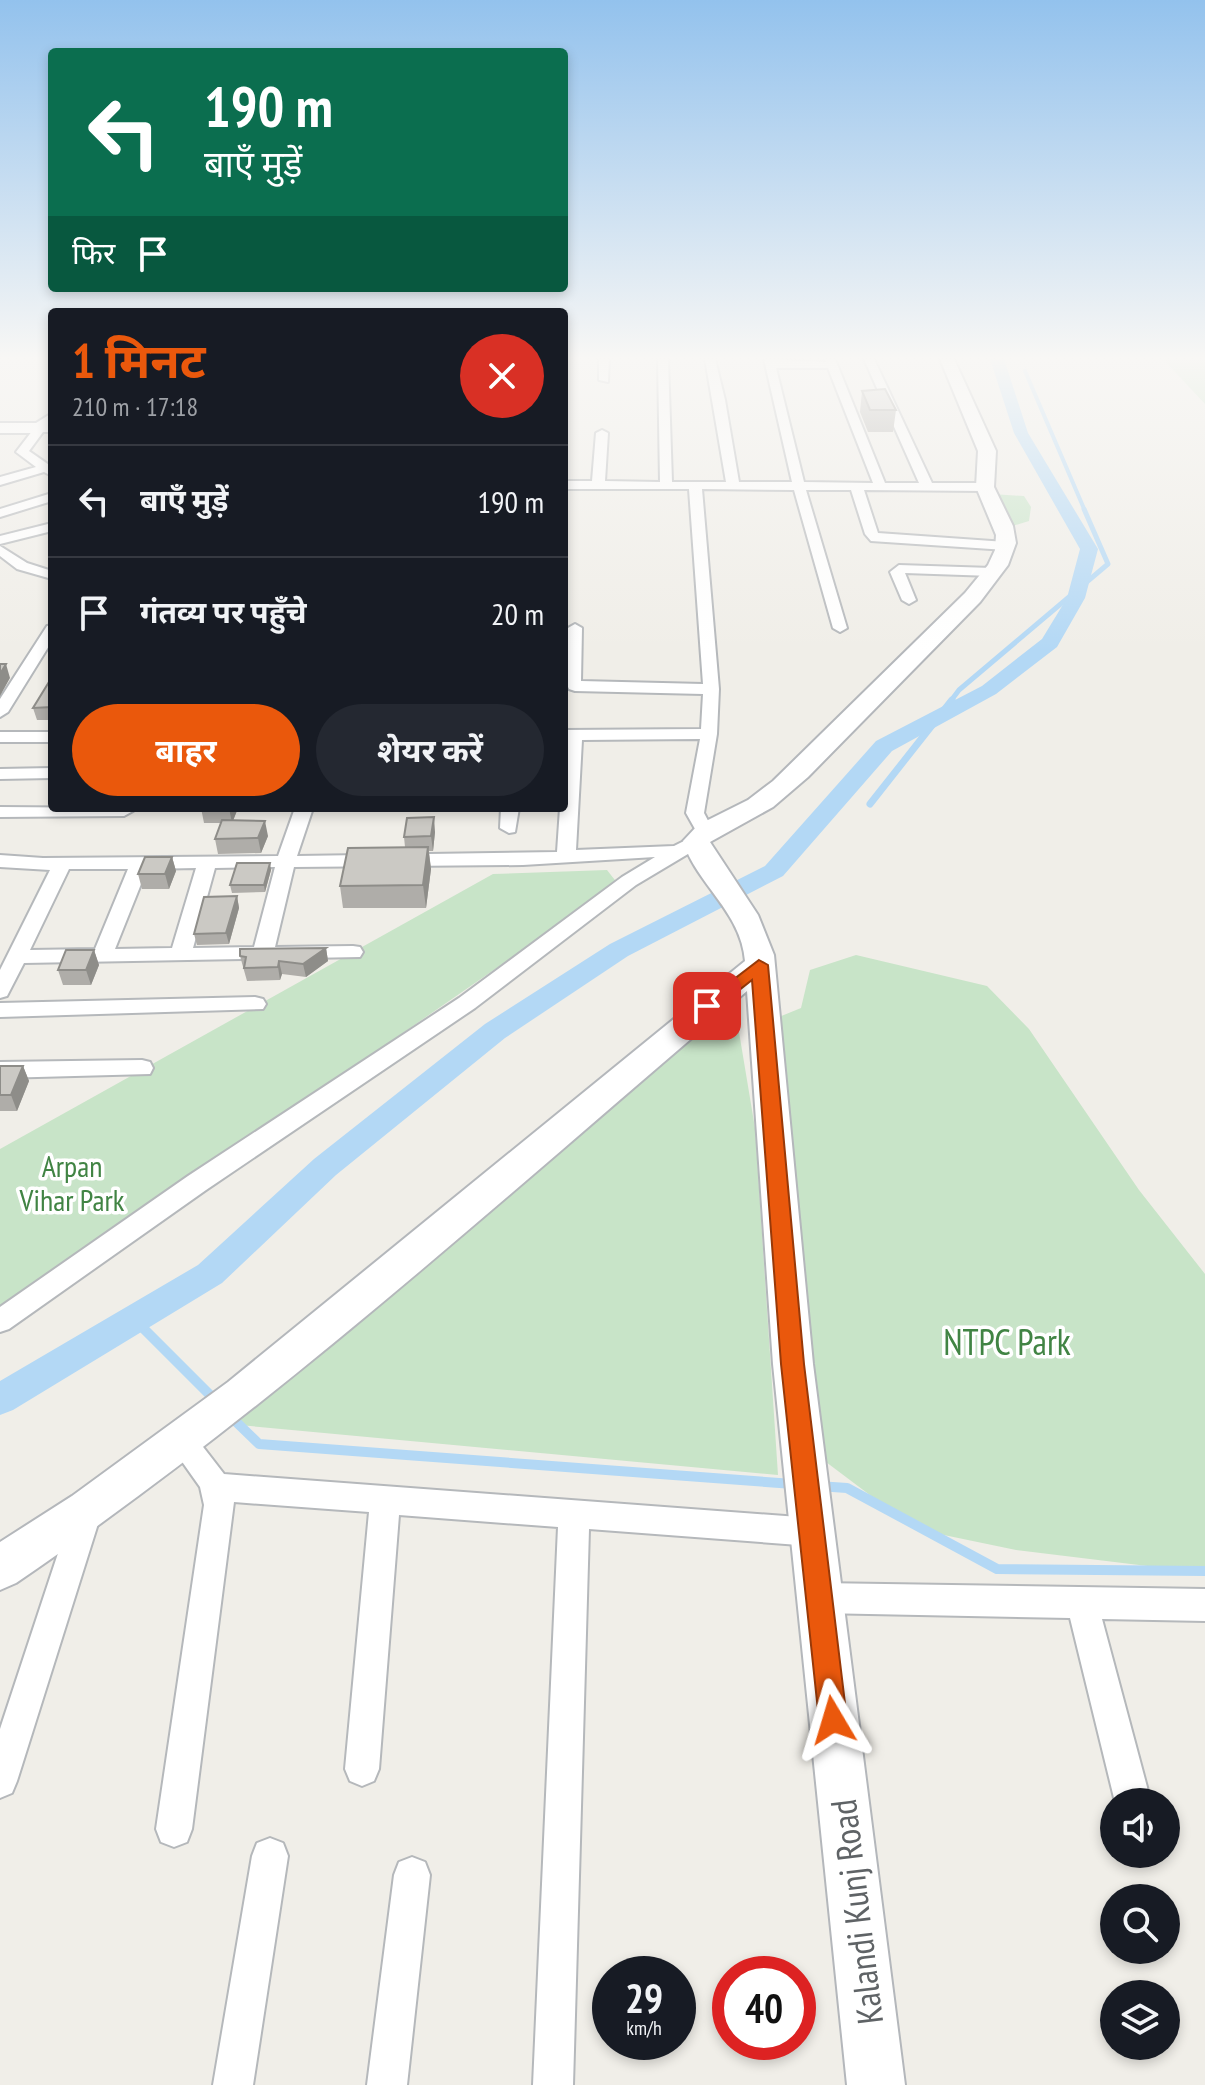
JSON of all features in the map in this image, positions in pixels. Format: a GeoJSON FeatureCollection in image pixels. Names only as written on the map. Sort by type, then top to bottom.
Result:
{"type":"FeatureCollection","features":[{"type":"Feature","properties":{"kind":"street"},"geometry":{"type":"LineString","coordinates":[[28,456],[48,469]]}},
{"type":"Feature","properties":{"kind":"street"},"geometry":{"type":"LineString","coordinates":[[598,486],[600,456]]}},
{"type":"Feature","properties":{"kind":"street"},"geometry":{"type":"LineString","coordinates":[[665,456],[666,486]]}},
{"type":"Feature","properties":{"kind":"street"},"geometry":{"type":"LineString","coordinates":[[729,456],[733,486]]}},
{"type":"Feature","properties":{"kind":"street"},"geometry":{"type":"LineString","coordinates":[[792,456],[840,628]]}},
{"type":"Feature","properties":{"kind":"street"},"geometry":{"type":"LineString","coordinates":[[868,456],[880,486]]}},
{"type":"Feature","properties":{"kind":"street"},"geometry":{"type":"LineString","coordinates":[[913,456],[927,486]]}},
{"type":"Feature","properties":{"kind":"street"},"geometry":{"type":"LineString","coordinates":[[0,1321],[197,1183],[467,1003],[629,881],[693,841],[740,817],[812,759],[966,603],[992,572],[1006,546],[985,487],[987,456]]}},
{"type":"Feature","properties":{"kind":"street"},"geometry":{"type":"LineString","coordinates":[[0,481],[48,470]]}},
{"type":"Feature","properties":{"kind":"street"},"geometry":{"type":"LineString","coordinates":[[568,485],[985,487]]}},
{"type":"Feature","properties":{"kind":"street"},"geometry":{"type":"LineString","coordinates":[[693,841],[709,734],[711,689],[695,486]]}},
{"type":"Feature","properties":{"kind":"street"},"geometry":{"type":"LineString","coordinates":[[856,486],[876,538],[1006,546]]}},
{"type":"Feature","properties":{"kind":"street"},"geometry":{"type":"LineString","coordinates":[[0,513],[48,498]]}},
{"type":"Feature","properties":{"kind":"street"},"geometry":{"type":"LineString","coordinates":[[0,540],[48,528]]}},
{"type":"Feature","properties":{"kind":"street"},"geometry":{"type":"LineString","coordinates":[[0,550],[22,566],[48,574]]}},
{"type":"Feature","properties":{"kind":"street"},"geometry":{"type":"LineString","coordinates":[[909,600],[897,572],[899,569],[992,572]]}},
{"type":"Feature","properties":{"kind":"street"},"geometry":{"type":"LineString","coordinates":[[575,628],[575,686],[711,689]]}},
{"type":"Feature","properties":{"kind":"street"},"geometry":{"type":"LineString","coordinates":[[0,712],[48,635]]}},
{"type":"Feature","properties":{"kind":"street"},"geometry":{"type":"LineString","coordinates":[[568,776],[569,735],[709,734]]}},
{"type":"Feature","properties":{"kind":"street"},"geometry":{"type":"LineString","coordinates":[[0,737],[48,737]]}},
{"type":"Feature","properties":{"kind":"street"},"geometry":{"type":"LineString","coordinates":[[0,774],[48,773]]}},
{"type":"Feature","properties":{"kind":"street"},"geometry":{"type":"LineString","coordinates":[[0,812],[48,812]]}},
{"type":"Feature","properties":{"kind":"street"},"geometry":{"type":"LineString","coordinates":[[263,953],[286,861],[303,812]]}},
{"type":"Feature","properties":{"kind":"street"},"geometry":{"type":"LineString","coordinates":[[509,828],[510,812]]}},
{"type":"Feature","properties":{"kind":"street"},"geometry":{"type":"LineString","coordinates":[[566,857],[567,812]]}},
{"type":"Feature","properties":{"kind":"street"},"geometry":{"type":"LineString","coordinates":[[0,861],[62,864],[566,857],[693,841]]}},
{"type":"Feature","properties":{"kind":"street","name":"Kalandi Kunj Road"},"geometry":{"type":"LineString","coordinates":[[693,841],[721,879],[757,946],[808,1501],[876,2085]]}},
{"type":"Feature","properties":{"kind":"street"},"geometry":{"type":"LineString","coordinates":[[181,954],[207,862]]}},
{"type":"Feature","properties":{"kind":"street"},"geometry":{"type":"LineString","coordinates":[[102,956],[140,863]]}},
{"type":"Feature","properties":{"kind":"street"},"geometry":{"type":"LineString","coordinates":[[0,991],[62,864]]}},
{"type":"Feature","properties":{"kind":"street"},"geometry":{"type":"LineString","coordinates":[[17,957],[353,952]]}},
{"type":"Feature","properties":{"kind":"street"},"geometry":{"type":"LineString","coordinates":[[0,1568],[87,1510],[211,1417],[759,965]]}},
{"type":"Feature","properties":{"kind":"street"},"geometry":{"type":"LineString","coordinates":[[0,1010],[255,1004]]}},
{"type":"Feature","properties":{"kind":"street"},"geometry":{"type":"LineString","coordinates":[[0,1070],[142,1068]]}},
{"type":"Feature","properties":{"kind":"street"},"geometry":{"type":"LineString","coordinates":[[174,1829],[219,1505],[211,1417]]}},
{"type":"Feature","properties":{"kind":"street"},"geometry":{"type":"LineString","coordinates":[[217,1487],[574,1516],[808,1501]]}},
{"type":"Feature","properties":{"kind":"street"},"geometry":{"type":"LineString","coordinates":[[362,1769],[385,1500]]}},
{"type":"Feature","properties":{"kind":"street"},"geometry":{"type":"LineString","coordinates":[[0,1781],[87,1510]]}},
{"type":"Feature","properties":{"kind":"street"},"geometry":{"type":"LineString","coordinates":[[553,2085],[574,1516]]}},
{"type":"Feature","properties":{"kind":"street"},"geometry":{"type":"LineString","coordinates":[[819,1598],[1205,1605]]}},
{"type":"Feature","properties":{"kind":"street"},"geometry":{"type":"LineString","coordinates":[[1082,1603],[1129,1788]]}},
{"type":"Feature","properties":{"kind":"street"},"geometry":{"type":"LineString","coordinates":[[233,2085],[270,1856]]}},
{"type":"Feature","properties":{"kind":"street"},"geometry":{"type":"LineString","coordinates":[[387,2085],[412,1875]]}},
{"type":"Feature","properties":{"kind":"green space"},"geometry":{"type":"Polygon","coordinates":[[[992,494],[1024,496],[1031,507],[1029,521],[1006,528],[992,494]]]}},
{"type":"Feature","properties":{"kind":"green space","name":"Arpan Vihar Park"},"geometry":{"type":"Polygon","coordinates":[[[607,870],[618,884],[0,1312],[0,1149],[493,874],[607,870]]]}},
{"type":"Feature","properties":{"kind":"green space","name":"NTPC Park"},"geometry":{"type":"Polygon","coordinates":[[[856,955],[987,986],[1029,1029],[1139,1190],[1205,1274],[1205,1567],[1180,1570],[1016,1550],[915,1529],[826,1462],[793,1209],[774,1019],[801,1008],[810,970],[856,955]]]}},
{"type":"Feature","properties":{"kind":"green space"},"geometry":{"type":"Polygon","coordinates":[[[735,1008],[755,1128],[778,1475],[228,1424],[718,1013],[735,1008]]]}},
{"type":"Feature","properties":{"kind":"building"},"geometry":{"type":"Polygon","coordinates":[[[48,684],[48,707],[33,708],[48,684]]]}},
{"type":"Feature","properties":{"kind":"building"},"geometry":{"type":"Polygon","coordinates":[[[434,817],[431,836],[404,837],[407,818],[434,817]]]}},
{"type":"Feature","properties":{"kind":"building"},"geometry":{"type":"Polygon","coordinates":[[[222,820],[265,821],[258,838],[215,839],[222,820]]]}},
{"type":"Feature","properties":{"kind":"building"},"geometry":{"type":"Polygon","coordinates":[[[428,847],[423,885],[340,886],[348,848],[428,847]]]}},
{"type":"Feature","properties":{"kind":"building"},"geometry":{"type":"Polygon","coordinates":[[[145,857],[172,857],[165,874],[138,874],[145,857]]]}},
{"type":"Feature","properties":{"kind":"building"},"geometry":{"type":"Polygon","coordinates":[[[237,863],[270,863],[264,885],[230,885],[237,863]]]}},
{"type":"Feature","properties":{"kind":"building"},"geometry":{"type":"Polygon","coordinates":[[[237,896],[226,933],[194,934],[204,897],[237,896]]]}},
{"type":"Feature","properties":{"kind":"building"},"geometry":{"type":"Polygon","coordinates":[[[326,948],[303,964],[279,961],[278,967],[244,968],[246,957],[240,956],[240,949],[326,948]]]}},
{"type":"Feature","properties":{"kind":"building"},"geometry":{"type":"Polygon","coordinates":[[[66,950],[94,950],[86,970],[58,970],[66,950]]]}},
{"type":"Feature","properties":{"kind":"building"},"geometry":{"type":"Polygon","coordinates":[[[0,1066],[23,1066],[11,1095],[0,1095],[0,1066]]]}},
{"type":"Feature","properties":{"kind":"waterway"},"geometry":{"type":"LineString","coordinates":[[0,1399],[210,1274],[325,1167],[495,1031],[619,950],[774,871],[884,746],[989,690],[1050,643],[1076,598],[1089,549],[1035,456]]}},
{"type":"Feature","properties":{"kind":"waterway"},"geometry":{"type":"LineString","coordinates":[[1062,456],[1085,511]]}},
{"type":"Feature","properties":{"kind":"waterway"},"geometry":{"type":"LineString","coordinates":[[950,702],[959,690],[1108,564],[1084,509]]}},
{"type":"Feature","properties":{"kind":"waterway"},"geometry":{"type":"LineString","coordinates":[[870,804],[952,700]]}},
{"type":"Feature","properties":{"kind":"waterway"},"geometry":{"type":"LineString","coordinates":[[133,1318],[216,1401]]}},
{"type":"Feature","properties":{"kind":"waterway"},"geometry":{"type":"LineString","coordinates":[[228,1414],[259,1444],[793,1484]]}},
{"type":"Feature","properties":{"kind":"waterway"},"geometry":{"type":"LineString","coordinates":[[818,1486],[847,1488],[997,1569],[1205,1571]]}},
{"type":"Feature","properties":{"kind":"route"},"geometry":{"type":"LineString","coordinates":[[707,1006],[759,965],[793,1364],[833,1720]]}}]}
